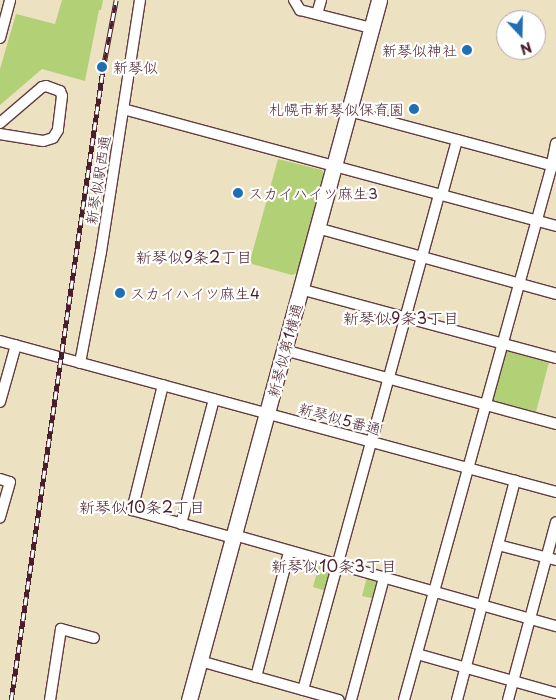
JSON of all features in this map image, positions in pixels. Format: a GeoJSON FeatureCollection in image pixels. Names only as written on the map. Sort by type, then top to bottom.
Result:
{"type":"FeatureCollection","features":[{"type":"Feature","properties":{"kind":"street","name":"新琴似駅西通"},"geometry":{"type":"LineString","coordinates":[[80,363],[102,252],[140,0]]}},
{"type":"Feature","properties":{"kind":"street"},"geometry":{"type":"LineString","coordinates":[[294,0],[300,10],[371,28]]}},
{"type":"Feature","properties":{"kind":"street"},"geometry":{"type":"LineString","coordinates":[[317,14],[321,0]]}},
{"type":"Feature","properties":{"kind":"street","name":"新琴似第1横通"},"geometry":{"type":"LineString","coordinates":[[189,700],[379,0]]}},
{"type":"Feature","properties":{"kind":"street"},"geometry":{"type":"LineString","coordinates":[[0,38],[6,5]]}},
{"type":"Feature","properties":{"kind":"street"},"geometry":{"type":"LineString","coordinates":[[0,124],[42,87],[56,88],[62,96],[58,130],[53,138],[43,140],[0,134]]}},
{"type":"Feature","properties":{"kind":"street"},"geometry":{"type":"LineString","coordinates":[[123,109],[556,226]]}},
{"type":"Feature","properties":{"kind":"street"},"geometry":{"type":"LineString","coordinates":[[349,111],[552,168]]}},
{"type":"Feature","properties":{"kind":"street"},"geometry":{"type":"LineString","coordinates":[[12,113],[11,124],[20,138]]}},
{"type":"Feature","properties":{"kind":"street"},"geometry":{"type":"LineString","coordinates":[[303,690],[370,442],[456,140]]}},
{"type":"Feature","properties":{"kind":"street"},"geometry":{"type":"LineString","coordinates":[[404,700],[518,284],[552,168],[556,143]]}},
{"type":"Feature","properties":{"kind":"street"},"geometry":{"type":"LineString","coordinates":[[317,228],[556,294]]}},
{"type":"Feature","properties":{"kind":"street"},"geometry":{"type":"LineString","coordinates":[[300,290],[556,358]]}},
{"type":"Feature","properties":{"kind":"street","name":"新琴似5番通"},"geometry":{"type":"LineString","coordinates":[[0,341],[556,492]]}},
{"type":"Feature","properties":{"kind":"street"},"geometry":{"type":"LineString","coordinates":[[0,402],[16,345]]}},
{"type":"Feature","properties":{"kind":"street"},"geometry":{"type":"LineString","coordinates":[[284,350],[388,380],[556,424]]}},
{"type":"Feature","properties":{"kind":"street"},"geometry":{"type":"LineString","coordinates":[[164,386],[132,510],[234,536],[556,626]]}},
{"type":"Feature","properties":{"kind":"street"},"geometry":{"type":"LineString","coordinates":[[181,524],[214,399]]}},
{"type":"Feature","properties":{"kind":"street"},"geometry":{"type":"LineString","coordinates":[[0,479],[10,482],[0,518]]}},
{"type":"Feature","properties":{"kind":"street"},"geometry":{"type":"LineString","coordinates":[[457,700],[515,481]]}},
{"type":"Feature","properties":{"kind":"street"},"geometry":{"type":"LineString","coordinates":[[508,700],[530,619],[551,559],[556,522]]}},
{"type":"Feature","properties":{"kind":"street"},"geometry":{"type":"LineString","coordinates":[[498,545],[551,559]]}},
{"type":"Feature","properties":{"kind":"street"},"geometry":{"type":"LineString","coordinates":[[256,677],[289,552]]}},
{"type":"Feature","properties":{"kind":"street"},"geometry":{"type":"LineString","coordinates":[[351,700],[384,578]]}},
{"type":"Feature","properties":{"kind":"street"},"geometry":{"type":"LineString","coordinates":[[50,700],[61,629],[94,638]]}},
{"type":"Feature","properties":{"kind":"street"},"geometry":{"type":"LineString","coordinates":[[417,654],[556,692]]}},
{"type":"Feature","properties":{"kind":"street"},"geometry":{"type":"LineString","coordinates":[[200,661],[339,700]]}},
{"type":"Feature","properties":{"kind":"green space"},"geometry":{"type":"Polygon","coordinates":[[[62,0],[103,0],[101,10],[99,10],[85,81],[42,69],[0,105],[0,69],[16,14],[55,24],[62,0]]]}},
{"type":"Feature","properties":{"kind":"green space"},"geometry":{"type":"Polygon","coordinates":[[[278,159],[322,170],[324,175],[297,273],[292,275],[252,264],[250,261],[278,159]]]}},
{"type":"Feature","properties":{"kind":"green space"},"geometry":{"type":"Polygon","coordinates":[[[506,351],[549,362],[536,412],[492,401],[506,351]]]}},
{"type":"Feature","properties":{"kind":"green space"},"geometry":{"type":"Polygon","coordinates":[[[319,565],[332,568],[326,591],[313,587],[319,565]]]}},
{"type":"Feature","properties":{"kind":"green space"},"geometry":{"type":"Polygon","coordinates":[[[367,577],[380,581],[375,599],[362,596],[367,577]]]}},
{"type":"Feature","properties":{"kind":"railway"},"geometry":{"type":"LineString","coordinates":[[11,700],[103,68],[116,0]]}},
{"type":"Feature","properties":{"kind":"place","name":"新琴似神社"},"geometry":{"type":"Point","coordinates":[467,50]}},
{"type":"Feature","properties":{"kind":"place","name":"新琴似"},"geometry":{"type":"Point","coordinates":[102,67]}},
{"type":"Feature","properties":{"kind":"place","name":"札幌市新琴似保育園"},"geometry":{"type":"Point","coordinates":[414,109]}},
{"type":"Feature","properties":{"kind":"place","name":"スカイハイツ麻生3"},"geometry":{"type":"Point","coordinates":[238,193]}},
{"type":"Feature","properties":{"kind":"place","name":"スカイハイツ麻生4"},"geometry":{"type":"Point","coordinates":[120,293]}},
{"type":"Feature","properties":{"kind":"district","name":"新琴似9条2丁目"},"geometry":{"type":"Point","coordinates":[194,256]}},
{"type":"Feature","properties":{"kind":"district","name":"新琴似9条3丁目"},"geometry":{"type":"Point","coordinates":[401,317]}},
{"type":"Feature","properties":{"kind":"district","name":"新琴似10条2丁目"},"geometry":{"type":"Point","coordinates":[142,506]}},
{"type":"Feature","properties":{"kind":"district","name":"新琴似10条3丁目"},"geometry":{"type":"Point","coordinates":[334,565]}}]}
